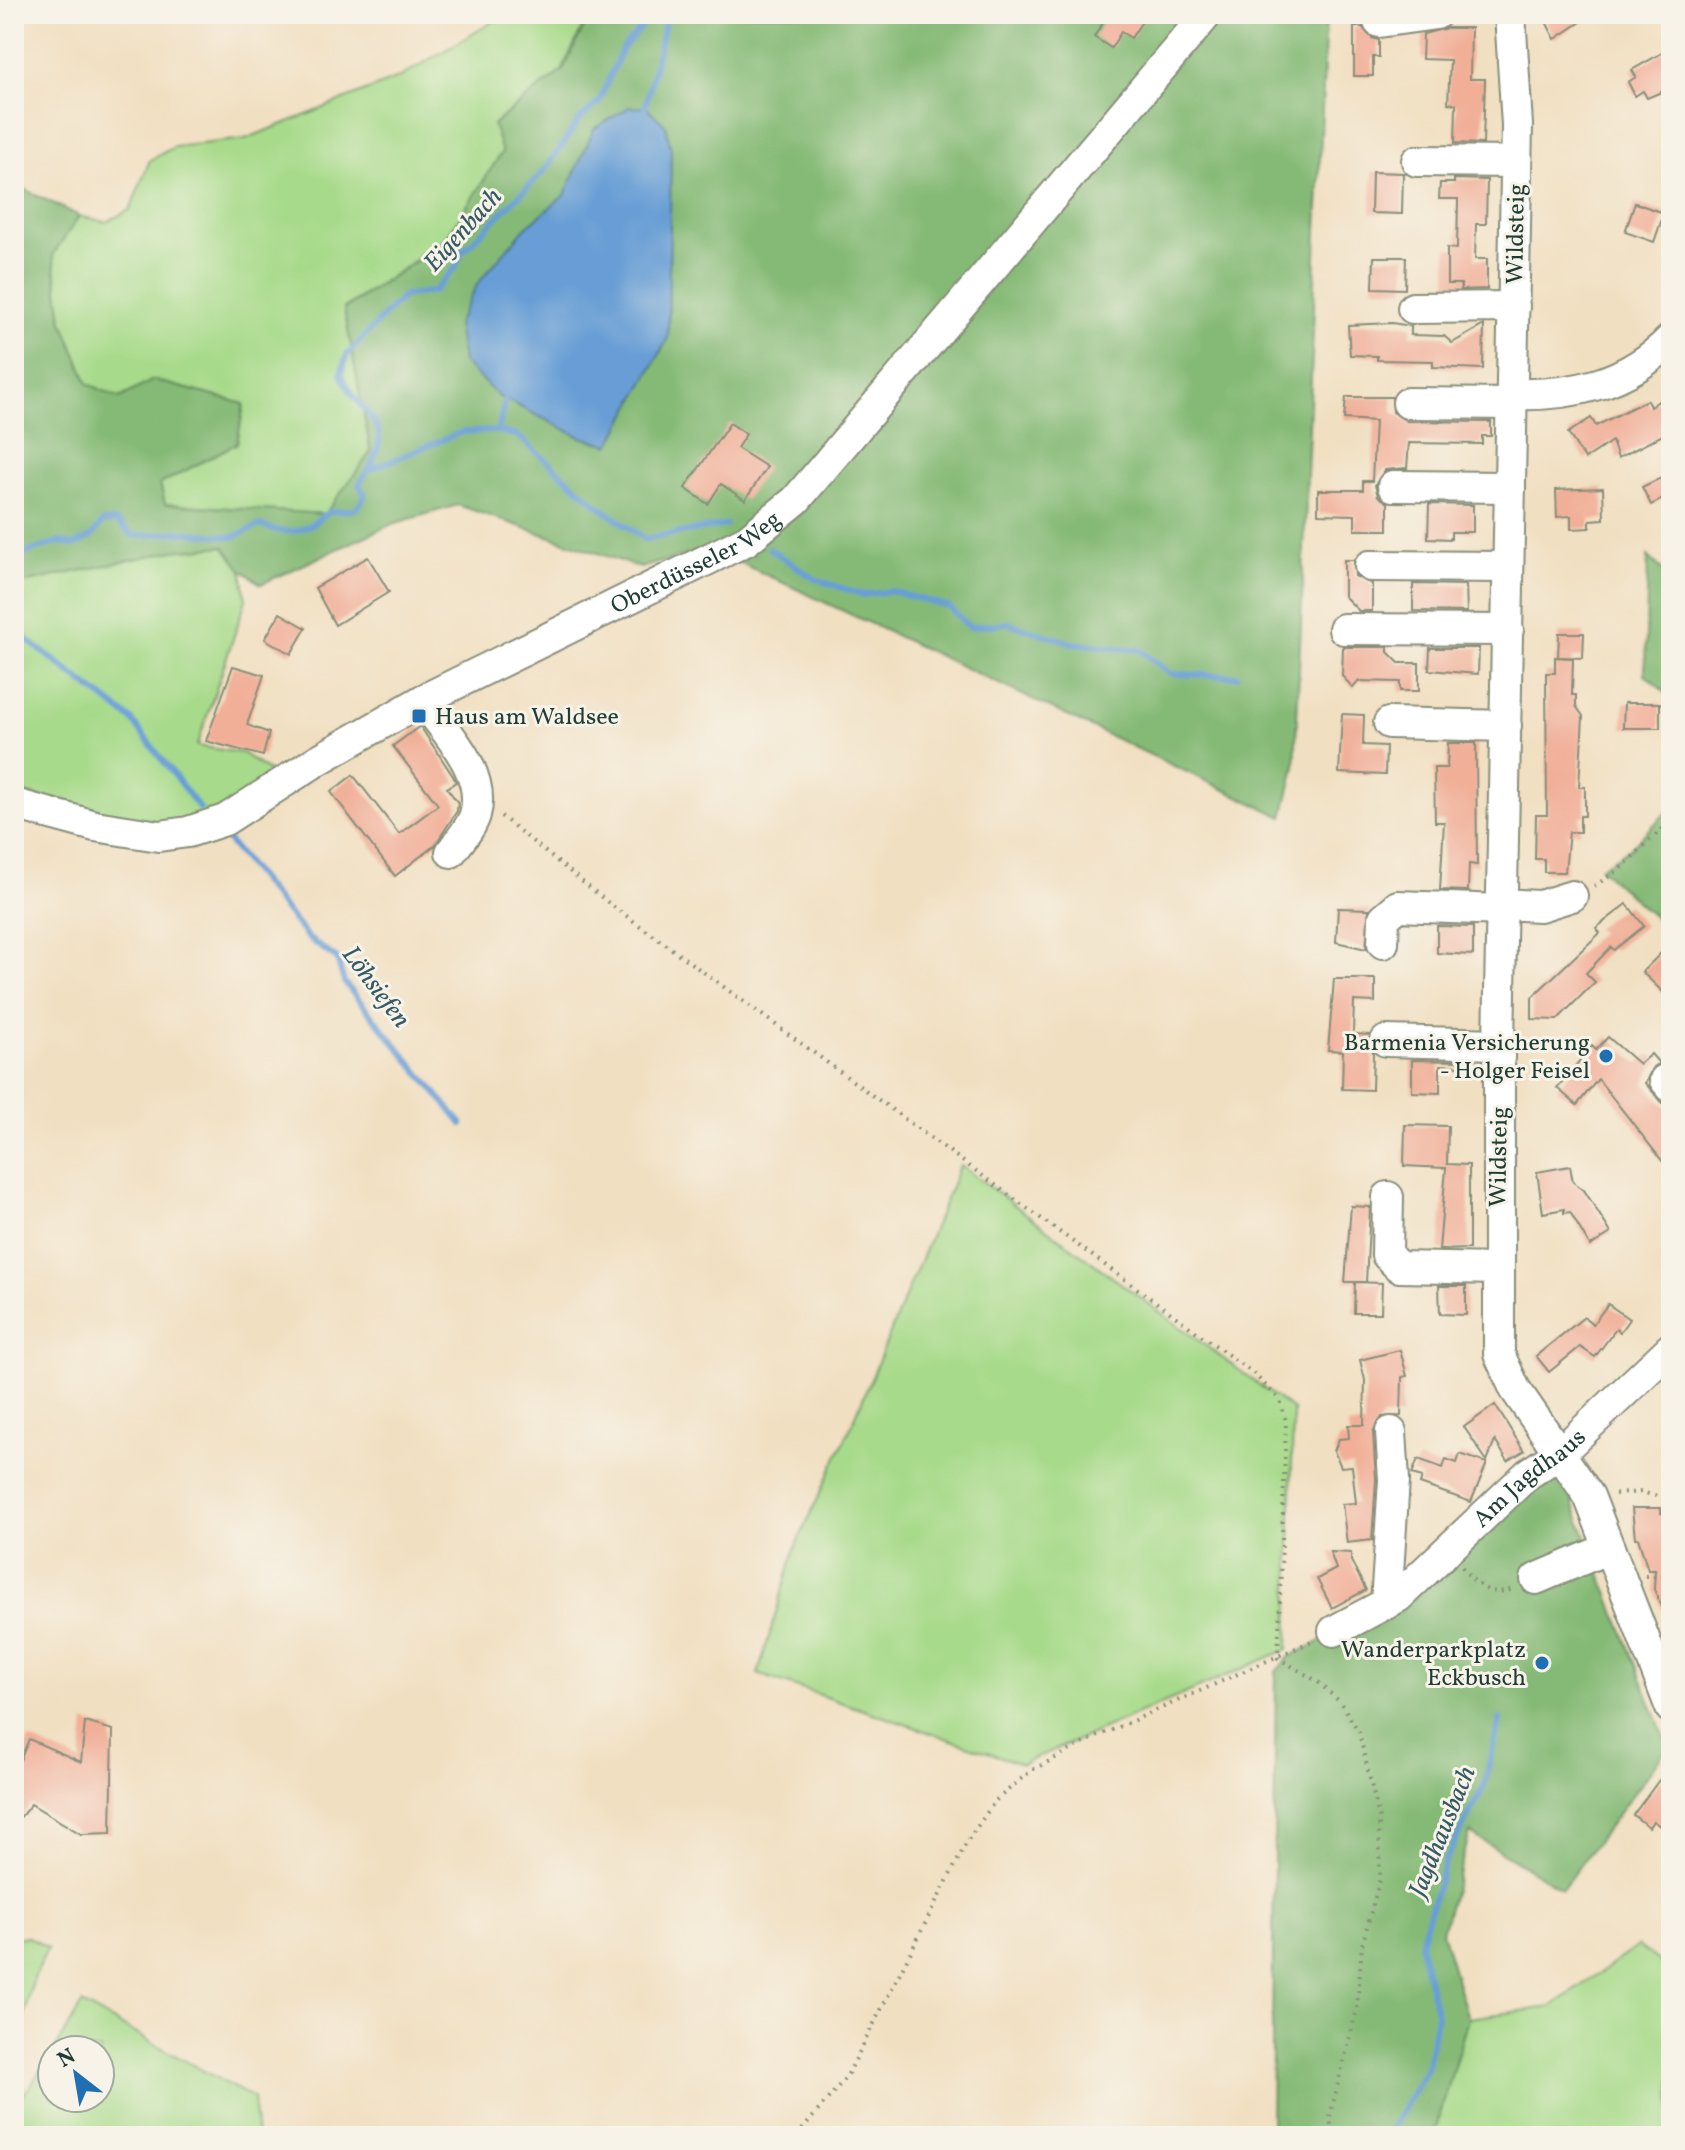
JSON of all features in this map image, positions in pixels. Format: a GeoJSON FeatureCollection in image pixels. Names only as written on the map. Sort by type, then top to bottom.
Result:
{"type":"FeatureCollection","features":[{"type":"Feature","properties":{"kind":"street","name":"Oberdüsseler Weg"},"geometry":{"type":"LineString","coordinates":[[14,804],[130,833],[159,836],[188,832],[225,820],[318,760],[423,700],[747,540],[796,500],[1207,14]]}},
{"type":"Feature","properties":{"kind":"street"},"geometry":{"type":"LineString","coordinates":[[1379,22],[1436,14]]}},
{"type":"Feature","properties":{"kind":"street","name":"Wildsteig"},"geometry":{"type":"LineString","coordinates":[[1510,14],[1516,162],[1499,1044],[1499,1354],[1515,1389],[1589,1496],[1671,1708]]}},
{"type":"Feature","properties":{"kind":"street","name":"Wildsteig"},"geometry":{"type":"LineString","coordinates":[[1417,161],[1516,162]]}},
{"type":"Feature","properties":{"kind":"street","name":"Wildsteig"},"geometry":{"type":"LineString","coordinates":[[1413,308],[1514,307]]}},
{"type":"Feature","properties":{"kind":"street"},"geometry":{"type":"LineString","coordinates":[[1408,403],[1551,395],[1610,382],[1636,368],[1671,339]]}},
{"type":"Feature","properties":{"kind":"street"},"geometry":{"type":"LineString","coordinates":[[1393,486],[1510,487]]}},
{"type":"Feature","properties":{"kind":"street"},"geometry":{"type":"LineString","coordinates":[[1370,566],[1508,567]]}},
{"type":"Feature","properties":{"kind":"street"},"geometry":{"type":"LineString","coordinates":[[1344,629],[1508,630]]}},
{"type":"Feature","properties":{"kind":"street"},"geometry":{"type":"LineString","coordinates":[[423,700],[475,777],[478,796],[474,818],[451,852]]}},
{"type":"Feature","properties":{"kind":"street"},"geometry":{"type":"LineString","coordinates":[[1389,723],[1506,726]]}},
{"type":"Feature","properties":{"kind":"street"},"geometry":{"type":"LineString","coordinates":[[1383,943],[1384,918],[1398,906],[1540,906],[1572,896]]}},
{"type":"Feature","properties":{"kind":"street"},"geometry":{"type":"LineString","coordinates":[[1386,1041],[1499,1044]]}},
{"type":"Feature","properties":{"kind":"street"},"geometry":{"type":"LineString","coordinates":[[1388,1197],[1387,1255],[1399,1267],[1497,1269]]}},
{"type":"Feature","properties":{"kind":"street","name":"Am Jagdhaus"},"geometry":{"type":"LineString","coordinates":[[1334,1631],[1386,1604],[1528,1474],[1561,1452],[1671,1348]]}},
{"type":"Feature","properties":{"kind":"street"},"geometry":{"type":"LineString","coordinates":[[1386,1604],[1394,1480],[1391,1432]]}},
{"type":"Feature","properties":{"kind":"street"},"geometry":{"type":"LineString","coordinates":[[1524,1584],[1609,1548]]}},
{"type":"Feature","properties":{"kind":"path"},"geometry":{"type":"LineString","coordinates":[[478,796],[610,904],[1253,1373],[1280,1400],[1286,1421],[1278,1658]]}},
{"type":"Feature","properties":{"kind":"path"},"geometry":{"type":"LineString","coordinates":[[1572,896],[1619,870],[1671,820]]}},
{"type":"Feature","properties":{"kind":"path"},"geometry":{"type":"LineString","coordinates":[[1589,1496],[1642,1492],[1671,1501]]}},
{"type":"Feature","properties":{"kind":"path"},"geometry":{"type":"LineString","coordinates":[[1448,1550],[1485,1590],[1500,1593],[1524,1584]]}},
{"type":"Feature","properties":{"kind":"path"},"geometry":{"type":"LineString","coordinates":[[797,2136],[847,2076],[968,1840],[995,1801],[1032,1770],[1092,1739],[1334,1631]]}},
{"type":"Feature","properties":{"kind":"path"},"geometry":{"type":"LineString","coordinates":[[1278,1658],[1317,1681],[1340,1702],[1359,1732],[1379,1818],[1380,1879],[1362,1945],[1357,2009],[1330,2115],[1332,2136]]}},
{"type":"Feature","properties":{"kind":"green space"},"geometry":{"type":"Polygon","coordinates":[[[506,14],[589,14],[561,72],[493,124],[503,152],[443,242],[344,308],[371,452],[326,514],[165,504],[160,484],[237,443],[244,404],[153,380],[120,398],[88,384],[62,319],[53,254],[79,216],[106,222],[130,210],[150,160],[174,147],[245,139],[314,112],[400,77],[506,14]]]}},
{"type":"Feature","properties":{"kind":"green space"},"geometry":{"type":"Polygon","coordinates":[[[590,14],[1326,14],[1295,767],[1283,817],[709,548],[641,568],[458,505],[392,524],[261,584],[242,570],[224,546],[172,551],[14,585],[14,184],[79,216],[53,255],[62,319],[88,384],[120,398],[153,380],[244,404],[237,443],[160,484],[165,504],[325,514],[371,452],[344,309],[444,242],[502,152],[493,125],[563,70],[590,14]],[[666,126],[565,195],[525,228],[498,396],[581,437],[610,445],[668,338],[671,151],[666,126]]]}},
{"type":"Feature","properties":{"kind":"green space"},"geometry":{"type":"Polygon","coordinates":[[[225,546],[242,570],[246,600],[197,746],[242,753],[277,777],[217,813],[163,827],[14,791],[14,585],[172,551],[225,546]]]}},
{"type":"Feature","properties":{"kind":"green space"},"geometry":{"type":"Polygon","coordinates":[[[1648,556],[1671,578],[1671,698],[1645,674],[1648,556]]]}},
{"type":"Feature","properties":{"kind":"green space"},"geometry":{"type":"Polygon","coordinates":[[[1671,808],[1671,933],[1600,868],[1629,849],[1671,808]]]}},
{"type":"Feature","properties":{"kind":"green space"},"geometry":{"type":"Polygon","coordinates":[[[960,1165],[1293,1410],[1288,1649],[1022,1764],[758,1674],[795,1548],[854,1420],[960,1165]]]}},
{"type":"Feature","properties":{"kind":"green space"},"geometry":{"type":"Polygon","coordinates":[[[1547,1469],[1562,1475],[1668,1747],[1562,1889],[1470,1833],[1442,1932],[1468,2018],[1436,2128],[1422,2136],[1271,2136],[1276,1672],[1289,1657],[1402,1601],[1547,1469]]]}},
{"type":"Feature","properties":{"kind":"green space"},"geometry":{"type":"Polygon","coordinates":[[[14,1937],[28,1937],[48,1948],[39,1965],[24,2019],[24,2095],[36,2077],[36,2114],[116,2114],[116,2034],[64,2034],[82,2004],[253,2098],[257,2136],[14,2136],[14,2106],[18,2101],[14,2104],[14,1937]]]}},
{"type":"Feature","properties":{"kind":"green space"},"geometry":{"type":"Polygon","coordinates":[[[1638,1946],[1671,1970],[1671,2136],[1422,2136],[1436,2128],[1468,2018],[1551,2007],[1638,1946]]]}},
{"type":"Feature","properties":{"kind":"water"},"geometry":{"type":"Polygon","coordinates":[[[629,107],[646,107],[666,126],[671,151],[668,338],[610,445],[581,437],[498,396],[463,362],[457,324],[478,283],[525,228],[565,195],[594,129],[629,107]]]}},
{"type":"Feature","properties":{"kind":"building"},"geometry":{"type":"Polygon","coordinates":[[[1093,14],[1147,14],[1131,38],[1121,32],[1111,48],[1094,37],[1104,21],[1093,14]]]}},
{"type":"Feature","properties":{"kind":"building"},"geometry":{"type":"Polygon","coordinates":[[[1542,14],[1593,14],[1555,39],[1542,14]]]}},
{"type":"Feature","properties":{"kind":"building"},"geometry":{"type":"Polygon","coordinates":[[[1354,27],[1362,27],[1372,38],[1379,40],[1379,57],[1373,57],[1373,76],[1354,76],[1354,27]]]}},
{"type":"Feature","properties":{"kind":"building"},"geometry":{"type":"Polygon","coordinates":[[[1447,28],[1471,28],[1470,79],[1485,79],[1483,144],[1455,143],[1456,104],[1448,103],[1450,60],[1422,59],[1423,34],[1447,28]]]}},
{"type":"Feature","properties":{"kind":"building"},"geometry":{"type":"Polygon","coordinates":[[[1671,48],[1671,88],[1647,98],[1643,91],[1635,96],[1628,82],[1636,77],[1632,70],[1671,48]]]}},
{"type":"Feature","properties":{"kind":"building"},"geometry":{"type":"Polygon","coordinates":[[[1372,172],[1403,173],[1402,214],[1371,213],[1372,172]]]}},
{"type":"Feature","properties":{"kind":"building"},"geometry":{"type":"Polygon","coordinates":[[[1454,179],[1487,180],[1486,224],[1476,224],[1475,259],[1487,259],[1487,289],[1461,290],[1461,284],[1447,284],[1447,248],[1457,249],[1458,199],[1439,199],[1440,183],[1454,183],[1454,179]]]}},
{"type":"Feature","properties":{"kind":"building"},"geometry":{"type":"Polygon","coordinates":[[[1635,203],[1664,213],[1654,242],[1625,232],[1635,203]]]}},
{"type":"Feature","properties":{"kind":"building"},"geometry":{"type":"Polygon","coordinates":[[[1374,257],[1406,257],[1405,289],[1373,288],[1374,257]]]}},
{"type":"Feature","properties":{"kind":"building"},"geometry":{"type":"Polygon","coordinates":[[[1392,323],[1411,326],[1411,335],[1444,336],[1452,343],[1484,325],[1483,369],[1433,367],[1433,361],[1377,360],[1377,356],[1350,355],[1348,325],[1392,323]]]}},
{"type":"Feature","properties":{"kind":"building"},"geometry":{"type":"Polygon","coordinates":[[[1671,392],[1671,431],[1618,458],[1612,441],[1585,459],[1568,433],[1591,418],[1596,426],[1647,400],[1650,407],[1671,392]]]}},
{"type":"Feature","properties":{"kind":"building"},"geometry":{"type":"Polygon","coordinates":[[[1346,397],[1392,397],[1393,412],[1407,421],[1491,422],[1491,436],[1482,436],[1482,444],[1409,443],[1407,468],[1385,470],[1375,485],[1378,496],[1388,503],[1388,530],[1355,530],[1355,515],[1318,514],[1318,490],[1363,490],[1363,481],[1372,481],[1375,421],[1344,419],[1346,397]]]}},
{"type":"Feature","properties":{"kind":"building"},"geometry":{"type":"Polygon","coordinates":[[[730,423],[746,434],[737,448],[767,467],[745,500],[721,484],[708,504],[685,488],[730,423]]]}},
{"type":"Feature","properties":{"kind":"building"},"geometry":{"type":"Polygon","coordinates":[[[1671,473],[1671,495],[1651,505],[1642,487],[1671,473]]]}},
{"type":"Feature","properties":{"kind":"building"},"geometry":{"type":"Polygon","coordinates":[[[1603,488],[1604,519],[1590,520],[1590,528],[1571,529],[1571,516],[1557,517],[1556,490],[1603,488]]]}},
{"type":"Feature","properties":{"kind":"building"},"geometry":{"type":"Polygon","coordinates":[[[1429,504],[1473,505],[1473,532],[1451,532],[1451,539],[1428,538],[1429,504]]]}},
{"type":"Feature","properties":{"kind":"building"},"geometry":{"type":"Polygon","coordinates":[[[368,557],[389,592],[335,625],[315,588],[368,557]]]}},
{"type":"Feature","properties":{"kind":"building"},"geometry":{"type":"Polygon","coordinates":[[[1344,560],[1354,560],[1355,576],[1372,584],[1372,611],[1359,611],[1344,596],[1344,560]]]}},
{"type":"Feature","properties":{"kind":"building"},"geometry":{"type":"Polygon","coordinates":[[[1413,584],[1466,585],[1467,612],[1413,611],[1413,584]]]}},
{"type":"Feature","properties":{"kind":"building"},"geometry":{"type":"Polygon","coordinates":[[[280,613],[306,628],[291,654],[265,639],[280,613]]]}},
{"type":"Feature","properties":{"kind":"building"},"geometry":{"type":"Polygon","coordinates":[[[1559,633],[1584,633],[1583,658],[1558,657],[1559,633]]]}},
{"type":"Feature","properties":{"kind":"building"},"geometry":{"type":"Polygon","coordinates":[[[1343,647],[1388,647],[1388,652],[1399,663],[1419,663],[1419,691],[1400,691],[1400,682],[1359,681],[1353,688],[1342,676],[1343,647]]]}},
{"type":"Feature","properties":{"kind":"building"},"geometry":{"type":"Polygon","coordinates":[[[1430,648],[1479,648],[1478,674],[1429,670],[1430,648]]]}},
{"type":"Feature","properties":{"kind":"building"},"geometry":{"type":"Polygon","coordinates":[[[1555,657],[1573,658],[1572,695],[1576,695],[1576,706],[1583,716],[1579,787],[1585,787],[1585,816],[1580,816],[1580,832],[1569,832],[1565,872],[1544,872],[1544,859],[1535,859],[1536,815],[1547,815],[1546,673],[1555,673],[1555,657]]]}},
{"type":"Feature","properties":{"kind":"building"},"geometry":{"type":"Polygon","coordinates":[[[233,666],[264,675],[247,725],[269,733],[263,756],[206,741],[233,666]]]}},
{"type":"Feature","properties":{"kind":"building"},"geometry":{"type":"Polygon","coordinates":[[[1624,703],[1660,703],[1660,728],[1623,728],[1624,703]]]}},
{"type":"Feature","properties":{"kind":"building"},"geometry":{"type":"Polygon","coordinates":[[[1342,714],[1364,715],[1363,745],[1386,746],[1385,775],[1339,773],[1342,714]]]}},
{"type":"Feature","properties":{"kind":"building"},"geometry":{"type":"Polygon","coordinates":[[[420,726],[456,782],[447,788],[458,803],[457,811],[435,845],[395,876],[331,792],[353,775],[399,834],[438,805],[393,746],[420,726]]]}},
{"type":"Feature","properties":{"kind":"building"},"geometry":{"type":"Polygon","coordinates":[[[1448,743],[1476,743],[1477,865],[1469,864],[1468,891],[1440,890],[1444,822],[1435,822],[1434,768],[1447,768],[1448,743]]]}},
{"type":"Feature","properties":{"kind":"building"},"geometry":{"type":"Polygon","coordinates":[[[1627,904],[1644,926],[1614,950],[1611,947],[1586,973],[1595,982],[1557,1020],[1532,1019],[1532,997],[1600,933],[1596,928],[1627,904]]]}},
{"type":"Feature","properties":{"kind":"building"},"geometry":{"type":"Polygon","coordinates":[[[1338,908],[1369,909],[1366,949],[1336,942],[1338,908]]]}},
{"type":"Feature","properties":{"kind":"building"},"geometry":{"type":"Polygon","coordinates":[[[1437,926],[1473,927],[1473,955],[1437,953],[1437,926]]]}},
{"type":"Feature","properties":{"kind":"building"},"geometry":{"type":"Polygon","coordinates":[[[1671,943],[1671,1000],[1642,972],[1671,943]]]}},
{"type":"Feature","properties":{"kind":"building"},"geometry":{"type":"Polygon","coordinates":[[[1334,979],[1375,979],[1375,1002],[1354,1001],[1353,1034],[1370,1035],[1372,1090],[1342,1089],[1343,1051],[1328,1050],[1334,979]]]}},
{"type":"Feature","properties":{"kind":"building"},"geometry":{"type":"Polygon","coordinates":[[[1608,1037],[1639,1064],[1651,1054],[1659,1063],[1653,1067],[1645,1083],[1671,1112],[1671,1172],[1598,1079],[1577,1105],[1557,1088],[1592,1046],[1596,1050],[1608,1037]]]}},
{"type":"Feature","properties":{"kind":"building"},"geometry":{"type":"Polygon","coordinates":[[[1412,1060],[1461,1061],[1460,1066],[1440,1065],[1440,1093],[1412,1092],[1412,1060]]]}},
{"type":"Feature","properties":{"kind":"building"},"geometry":{"type":"Polygon","coordinates":[[[1405,1125],[1448,1126],[1447,1164],[1469,1165],[1469,1249],[1439,1250],[1446,1168],[1404,1166],[1405,1125]]]}},
{"type":"Feature","properties":{"kind":"building"},"geometry":{"type":"Polygon","coordinates":[[[1570,1166],[1573,1182],[1584,1190],[1611,1233],[1590,1246],[1570,1212],[1564,1213],[1564,1209],[1543,1213],[1537,1172],[1570,1166]]]}},
{"type":"Feature","properties":{"kind":"building"},"geometry":{"type":"Polygon","coordinates":[[[1351,1206],[1370,1207],[1366,1282],[1345,1282],[1351,1206]]]}},
{"type":"Feature","properties":{"kind":"building"},"geometry":{"type":"Polygon","coordinates":[[[1355,1282],[1382,1283],[1381,1313],[1354,1313],[1355,1282]]]}},
{"type":"Feature","properties":{"kind":"building"},"geometry":{"type":"Polygon","coordinates":[[[1439,1286],[1466,1286],[1466,1315],[1440,1314],[1439,1286]]]}},
{"type":"Feature","properties":{"kind":"building"},"geometry":{"type":"Polygon","coordinates":[[[1608,1304],[1629,1319],[1620,1332],[1616,1329],[1595,1357],[1580,1347],[1549,1372],[1536,1356],[1584,1317],[1593,1324],[1608,1304]]]}},
{"type":"Feature","properties":{"kind":"building"},"geometry":{"type":"Polygon","coordinates":[[[1400,1350],[1407,1376],[1402,1377],[1401,1416],[1382,1417],[1373,1432],[1376,1480],[1372,1540],[1347,1543],[1342,1504],[1356,1503],[1352,1466],[1341,1467],[1334,1451],[1339,1439],[1349,1438],[1348,1425],[1364,1425],[1365,1380],[1360,1360],[1400,1350]]]}},
{"type":"Feature","properties":{"kind":"building"},"geometry":{"type":"Polygon","coordinates":[[[1495,1405],[1524,1451],[1508,1461],[1495,1441],[1487,1461],[1464,1427],[1495,1405]]]}},
{"type":"Feature","properties":{"kind":"building"},"geometry":{"type":"Polygon","coordinates":[[[1460,1454],[1487,1463],[1471,1502],[1420,1484],[1422,1477],[1412,1474],[1418,1459],[1443,1468],[1446,1459],[1457,1463],[1460,1454]]]}},
{"type":"Feature","properties":{"kind":"building"},"geometry":{"type":"Polygon","coordinates":[[[1632,1508],[1661,1508],[1661,1513],[1671,1513],[1671,1629],[1654,1589],[1655,1570],[1648,1570],[1638,1538],[1635,1538],[1632,1508]]]}},
{"type":"Feature","properties":{"kind":"building"},"geometry":{"type":"Polygon","coordinates":[[[1330,1552],[1351,1553],[1351,1561],[1366,1590],[1332,1608],[1317,1579],[1336,1569],[1330,1552]]]}},
{"type":"Feature","properties":{"kind":"building"},"geometry":{"type":"Polygon","coordinates":[[[85,1722],[113,1730],[111,1833],[81,1834],[31,1804],[14,1825],[14,1774],[29,1739],[81,1762],[85,1722]]]}},
{"type":"Feature","properties":{"kind":"building"},"geometry":{"type":"Polygon","coordinates":[[[1659,1780],[1671,1788],[1671,1834],[1653,1821],[1649,1827],[1633,1815],[1659,1780]]]}},
{"type":"Feature","properties":{"kind":"waterway","name":"Eigenbach"},"geometry":{"type":"LineString","coordinates":[[14,557],[58,542],[74,545],[91,537],[103,522],[116,521],[133,536],[177,532],[234,537],[260,525],[281,531],[301,530],[329,512],[350,511],[357,507],[365,495],[359,484],[372,463],[379,434],[341,374],[347,355],[404,296],[434,291],[456,267],[461,253],[545,170],[580,119],[599,102],[622,49],[653,14]]}},
{"type":"Feature","properties":{"kind":"waterway"},"geometry":{"type":"LineString","coordinates":[[644,111],[667,14]]}},
{"type":"Feature","properties":{"kind":"waterway"},"geometry":{"type":"LineString","coordinates":[[369,470],[462,432],[498,431],[506,394]]}},
{"type":"Feature","properties":{"kind":"waterway"},"geometry":{"type":"LineString","coordinates":[[498,431],[518,436],[600,507],[645,539],[726,525]]}},
{"type":"Feature","properties":{"kind":"waterway"},"geometry":{"type":"LineString","coordinates":[[770,549],[815,579],[863,595],[891,591],[949,607],[969,627],[1008,623],[1072,643],[1140,650],[1171,674],[1237,676]]}},
{"type":"Feature","properties":{"kind":"waterway","name":"Löhsiefen"},"geometry":{"type":"LineString","coordinates":[[14,630],[131,719],[200,809]]}},
{"type":"Feature","properties":{"kind":"waterway","name":"Löhsiefen"},"geometry":{"type":"LineString","coordinates":[[226,838],[308,938],[337,959],[344,982],[462,1124]]}},
{"type":"Feature","properties":{"kind":"waterway","name":"Jagdhausbach"},"geometry":{"type":"LineString","coordinates":[[1387,2136],[1426,2070],[1437,2016],[1420,1945],[1445,1861],[1484,1786],[1500,1719]]}},
{"type":"Feature","properties":{"kind":"place","name":"Haus am Waldsee"},"geometry":{"type":"Point","coordinates":[419,716]}},
{"type":"Feature","properties":{"kind":"place","name":"Barmenia Versicherung - Holger Feisel"},"geometry":{"type":"Point","coordinates":[1606,1056]}},
{"type":"Feature","properties":{"kind":"place","name":"Wanderparkplatz Eckbusch"},"geometry":{"type":"Point","coordinates":[1542,1663]}}]}
